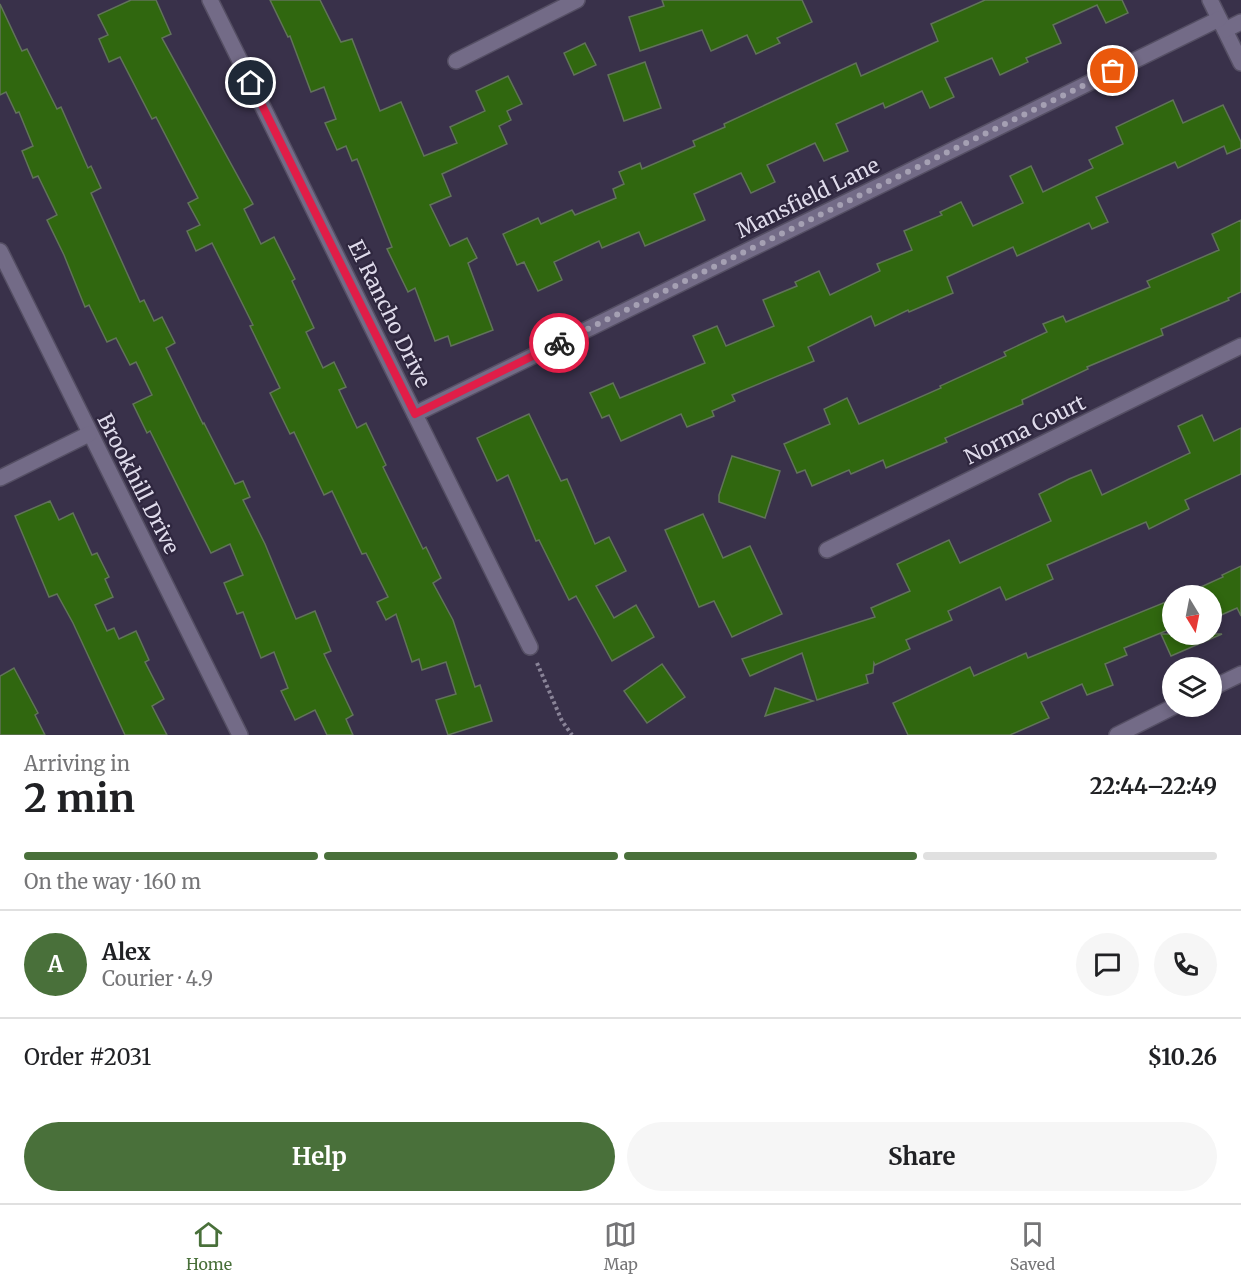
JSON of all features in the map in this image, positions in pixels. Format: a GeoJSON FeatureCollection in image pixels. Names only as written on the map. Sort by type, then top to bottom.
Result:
{"type":"FeatureCollection","features":[{"type":"Feature","properties":{"kind":"street","name":"El Rancho Drive"},"geometry":{"type":"LineString","coordinates":[[210,0],[530,647]]}},
{"type":"Feature","properties":{"kind":"street"},"geometry":{"type":"LineString","coordinates":[[456,61],[577,0]]}},
{"type":"Feature","properties":{"kind":"street"},"geometry":{"type":"LineString","coordinates":[[1210,0],[1241,63]]}},
{"type":"Feature","properties":{"kind":"street","name":"Mansfield Lane"},"geometry":{"type":"LineString","coordinates":[[415,414],[1222,24],[1241,22]]}},
{"type":"Feature","properties":{"kind":"street","name":"Brookhill Drive"},"geometry":{"type":"LineString","coordinates":[[0,251],[240,735]]}},
{"type":"Feature","properties":{"kind":"street","name":"Norma Court"},"geometry":{"type":"LineString","coordinates":[[827,550],[1241,346]]}},
{"type":"Feature","properties":{"kind":"street"},"geometry":{"type":"LineString","coordinates":[[0,478],[89,434]]}},
{"type":"Feature","properties":{"kind":"street"},"geometry":{"type":"LineString","coordinates":[[1222,683],[1241,674]]}},
{"type":"Feature","properties":{"kind":"street"},"geometry":{"type":"LineString","coordinates":[[1117,735],[1162,712]]}},
{"type":"Feature","properties":{"kind":"path"},"geometry":{"type":"LineString","coordinates":[[530,647],[562,721],[572,735]]}},
{"type":"Feature","properties":{"kind":"building"},"geometry":{"type":"Polygon","coordinates":[[[131,0],[156,0],[171,34],[162,38],[253,204],[244,209],[261,244],[274,237],[295,279],[292,281],[314,328],[306,332],[323,368],[334,362],[346,387],[339,390],[357,428],[366,423],[386,465],[383,467],[423,549],[426,547],[441,578],[433,583],[453,620],[475,687],[480,685],[492,721],[448,735],[436,700],[456,694],[446,662],[422,670],[419,659],[412,662],[396,614],[386,620],[377,602],[388,597],[366,553],[362,554],[332,491],[324,495],[294,432],[290,434],[270,393],[280,388],[250,326],[253,325],[212,243],[196,251],[187,231],[200,225],[188,203],[198,198],[156,117],[152,119],[120,57],[109,62],[99,39],[108,35],[98,15],[131,0]]]}},
{"type":"Feature","properties":{"kind":"building"},"geometry":{"type":"Polygon","coordinates":[[[270,0],[320,0],[341,42],[352,39],[380,111],[401,102],[424,156],[457,143],[450,127],[485,111],[476,91],[508,76],[522,104],[507,111],[511,120],[499,126],[507,144],[442,174],[451,196],[430,205],[450,246],[467,238],[477,258],[468,263],[493,330],[451,346],[448,336],[435,341],[415,288],[408,292],[387,249],[392,247],[357,159],[352,161],[346,146],[337,150],[325,123],[336,119],[324,87],[311,92],[290,36],[288,37],[270,0]]]}},
{"type":"Feature","properties":{"kind":"building"},"geometry":{"type":"Polygon","coordinates":[[[662,0],[802,0],[812,22],[777,38],[780,43],[756,54],[747,35],[711,51],[702,30],[640,51],[629,17],[664,6],[662,0]]]}},
{"type":"Feature","properties":{"kind":"building"},"geometry":{"type":"Polygon","coordinates":[[[985,0],[1122,0],[1128,13],[1106,23],[1097,5],[1053,25],[1061,43],[1026,58],[1028,62],[1000,75],[992,58],[945,78],[954,97],[930,108],[922,91],[885,108],[883,103],[836,124],[848,151],[824,161],[815,143],[767,165],[775,182],[751,193],[741,173],[694,194],[705,220],[645,246],[639,232],[602,248],[599,241],[554,262],[562,280],[538,291],[524,262],[517,265],[503,234],[538,218],[541,224],[572,210],[575,215],[616,198],[613,189],[624,184],[619,172],[640,163],[642,169],[695,146],[693,141],[725,127],[724,124],[856,63],[861,76],[938,41],[931,24],[985,0]]]}},
{"type":"Feature","properties":{"kind":"building"},"geometry":{"type":"Polygon","coordinates":[[[0,4],[22,51],[27,49],[57,109],[61,107],[88,168],[91,166],[101,188],[91,193],[140,302],[144,300],[154,321],[162,317],[175,343],[166,348],[203,424],[235,484],[243,481],[250,497],[243,500],[265,544],[296,619],[315,611],[331,651],[324,654],[353,715],[346,719],[353,735],[327,735],[315,710],[295,720],[281,691],[288,688],[274,652],[261,658],[243,612],[237,614],[224,583],[243,575],[230,544],[211,553],[150,431],[147,433],[133,404],[152,395],[136,362],[130,365],[116,338],[107,342],[89,305],[85,307],[47,220],[57,215],[38,176],[33,178],[22,151],[33,146],[19,112],[16,113],[6,92],[0,95],[0,4]]]}},
{"type":"Feature","properties":{"kind":"building"},"geometry":{"type":"Polygon","coordinates":[[[585,43],[596,65],[574,75],[564,53],[585,43]]]}},
{"type":"Feature","properties":{"kind":"building"},"geometry":{"type":"Polygon","coordinates":[[[645,62],[661,108],[624,121],[608,75],[645,62]]]}},
{"type":"Feature","properties":{"kind":"building"},"geometry":{"type":"Polygon","coordinates":[[[1173,100],[1183,123],[1223,105],[1241,142],[1241,148],[1227,154],[1224,146],[1178,168],[1175,162],[1096,197],[1108,222],[1092,229],[1089,223],[1017,256],[1013,247],[947,277],[953,293],[909,312],[908,310],[875,326],[871,316],[808,347],[814,361],[732,395],[735,401],[712,411],[714,416],[687,427],[681,414],[621,441],[609,415],[602,418],[590,393],[613,383],[620,398],[705,363],[693,336],[717,326],[726,346],[774,326],[763,300],[797,286],[795,282],[819,271],[830,295],[880,271],[877,264],[912,250],[904,231],[942,215],[940,212],[961,202],[973,226],[1023,203],[1010,176],[1031,166],[1043,192],[1093,168],[1089,160],[1123,144],[1116,127],[1173,100]]]}},
{"type":"Feature","properties":{"kind":"building"},"geometry":{"type":"Polygon","coordinates":[[[1241,220],[1241,292],[1228,298],[1229,300],[1161,329],[1163,335],[1087,367],[1088,369],[1022,400],[1023,404],[945,438],[947,442],[886,468],[883,460],[851,474],[849,470],[812,486],[805,470],[797,473],[784,444],[830,424],[824,409],[847,398],[859,424],[941,388],[940,386],[1006,356],[1004,352],[1047,332],[1043,324],[1063,316],[1066,322],[1150,287],[1147,281],[1219,250],[1212,234],[1241,220]]]}},
{"type":"Feature","properties":{"kind":"building"},"geometry":{"type":"Polygon","coordinates":[[[529,414],[561,481],[567,479],[595,544],[609,537],[626,571],[596,586],[614,618],[636,605],[654,637],[612,661],[576,596],[569,600],[539,540],[536,541],[508,475],[497,481],[477,438],[529,414]]]}},
{"type":"Feature","properties":{"kind":"building"},"geometry":{"type":"Polygon","coordinates":[[[1202,415],[1214,441],[1241,428],[1241,474],[1185,500],[1189,509],[1149,529],[1146,522],[1047,565],[1053,579],[1006,600],[1000,587],[948,611],[952,620],[906,640],[910,649],[875,665],[874,663],[873,673],[866,675],[868,683],[817,700],[802,653],[750,676],[742,659],[875,617],[871,608],[910,591],[897,564],[949,540],[960,563],[1051,521],[1039,494],[1069,479],[1091,470],[1102,495],[1190,453],[1178,426],[1202,415]]]}},
{"type":"Feature","properties":{"kind":"building"},"geometry":{"type":"Polygon","coordinates":[[[732,456],[780,471],[765,518],[719,502],[719,495],[732,456]]]}},
{"type":"Feature","properties":{"kind":"building"},"geometry":{"type":"Polygon","coordinates":[[[50,501],[59,520],[73,513],[92,555],[97,553],[109,577],[105,579],[113,597],[95,605],[107,631],[114,628],[119,639],[136,631],[149,660],[145,662],[164,699],[152,706],[167,735],[125,735],[73,623],[57,594],[49,597],[15,516],[50,501]]]}},
{"type":"Feature","properties":{"kind":"building"},"geometry":{"type":"Polygon","coordinates":[[[703,514],[723,558],[750,546],[782,614],[732,637],[714,601],[699,607],[665,530],[703,514]]]}},
{"type":"Feature","properties":{"kind":"building"},"geometry":{"type":"Polygon","coordinates":[[[1241,566],[1241,616],[1237,608],[1222,615],[1222,585],[1205,585],[1223,577],[1222,575],[1241,566]]]}},
{"type":"Feature","properties":{"kind":"building"},"geometry":{"type":"Polygon","coordinates":[[[1162,603],[1162,632],[1124,648],[1127,655],[1105,664],[1113,685],[1087,695],[1082,684],[1041,702],[1049,718],[1010,735],[908,735],[893,703],[970,667],[974,676],[1026,653],[1028,658],[1162,603]]]}},
{"type":"Feature","properties":{"kind":"building"},"geometry":{"type":"Polygon","coordinates":[[[1166,645],[1196,645],[1171,656],[1166,645]]]}},
{"type":"Feature","properties":{"kind":"building"},"geometry":{"type":"Polygon","coordinates":[[[662,664],[685,697],[647,723],[624,691],[662,664]]]}},
{"type":"Feature","properties":{"kind":"building"},"geometry":{"type":"Polygon","coordinates":[[[14,668],[38,713],[35,715],[45,735],[0,735],[0,676],[14,668]]]}},
{"type":"Feature","properties":{"kind":"building"},"geometry":{"type":"Polygon","coordinates":[[[775,688],[813,701],[765,716],[775,688]]]}},
{"type":"Feature","properties":{"kind":"way so far"},"geometry":{"type":"LineString","coordinates":[[559,343],[1113,71]]}},
{"type":"Feature","properties":{"kind":"route"},"geometry":{"type":"LineString","coordinates":[[251,83],[415,414],[559,343]]}}]}
